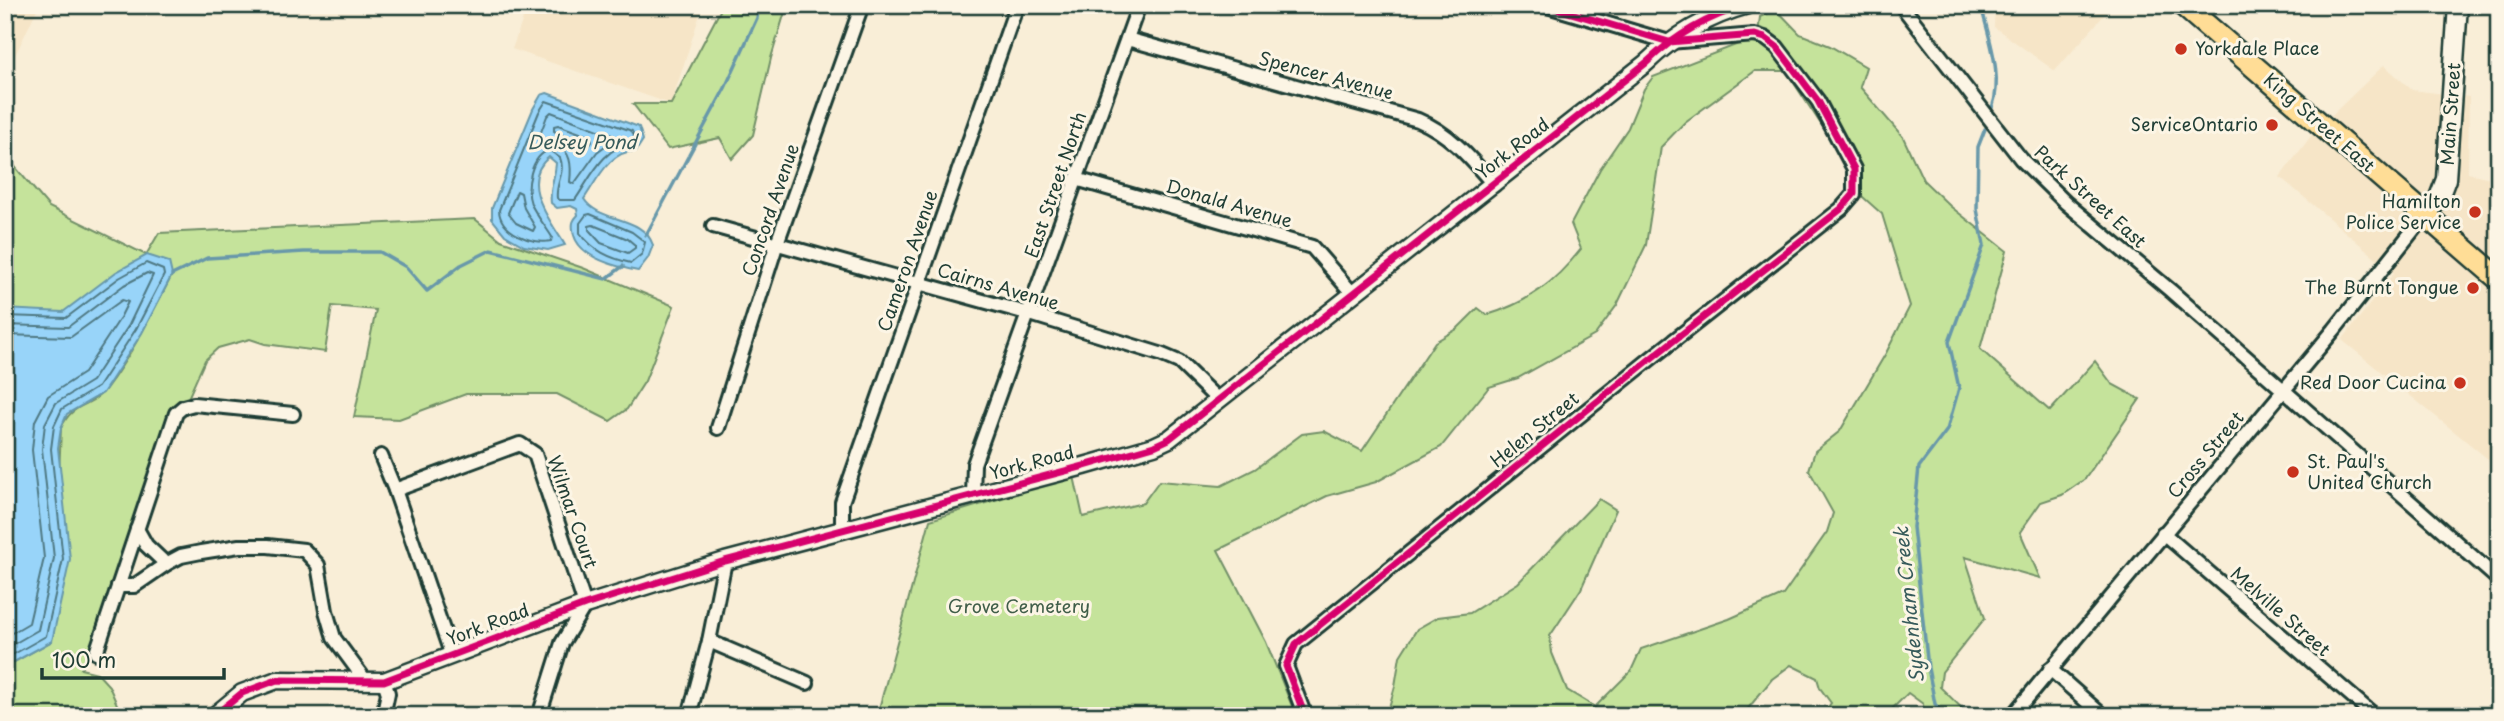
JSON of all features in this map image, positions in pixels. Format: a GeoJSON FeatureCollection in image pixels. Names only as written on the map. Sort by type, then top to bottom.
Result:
{"type":"FeatureCollection","features":[{"type":"Feature","properties":{"kind":"main road","name":"King Street East"},"geometry":{"type":"LineString","coordinates":[[2183,5],[2499,279]]}},
{"type":"Feature","properties":{"kind":"main road","name":"Main Street"},"geometry":{"type":"LineString","coordinates":[[2425,215],[2438,201],[2446,179],[2458,5]]}},
{"type":"Feature","properties":{"kind":"street","name":"Concord Avenue"},"geometry":{"type":"LineString","coordinates":[[718,428],[777,243],[862,5]]}},
{"type":"Feature","properties":{"kind":"street","name":"Cameron Avenue"},"geometry":{"type":"LineString","coordinates":[[842,530],[842,502],[1017,5]]}},
{"type":"Feature","properties":{"kind":"street","name":"East Street North"},"geometry":{"type":"LineString","coordinates":[[973,496],[974,464],[1139,5]]}},
{"type":"Feature","properties":{"kind":"street"},"geometry":{"type":"LineString","coordinates":[[1544,5],[1584,11],[1669,42]]}},
{"type":"Feature","properties":{"kind":"street","name":"York Road"},"geometry":{"type":"LineString","coordinates":[[214,716],[242,694],[277,680],[384,681],[585,604],[725,561],[1154,446],[1184,430],[1218,400],[1494,185],[1669,42],[1704,21],[1748,5]]}},
{"type":"Feature","properties":{"kind":"street","name":"Park Street East"},"geometry":{"type":"LineString","coordinates":[[1901,5],[2032,171],[2499,580]]}},
{"type":"Feature","properties":{"kind":"street","name":"Helen Street"},"geometry":{"type":"LineString","coordinates":[[1305,716],[1286,666],[1296,644],[1841,209],[1854,194],[1854,169],[1818,101],[1777,47],[1765,38],[1755,35],[1669,42]]}},
{"type":"Feature","properties":{"kind":"street","name":"Spencer Avenue"},"geometry":{"type":"LineString","coordinates":[[1127,39],[1418,120],[1451,138],[1494,185]]}},
{"type":"Feature","properties":{"kind":"street","name":"Donald Avenue"},"geometry":{"type":"LineString","coordinates":[[1076,179],[1312,247],[1353,294]]}},
{"type":"Feature","properties":{"kind":"street","name":"Cross Street"},"geometry":{"type":"LineString","coordinates":[[2012,716],[2425,215]]}},
{"type":"Feature","properties":{"kind":"street","name":"Cairns Avenue"},"geometry":{"type":"LineString","coordinates":[[713,226],[919,282],[1160,354],[1179,362],[1218,400]]}},
{"type":"Feature","properties":{"kind":"street"},"geometry":{"type":"LineString","coordinates":[[96,653],[176,413],[183,407],[194,404],[293,414]]}},
{"type":"Feature","properties":{"kind":"street","name":"Wilmar Court"},"geometry":{"type":"LineString","coordinates":[[395,490],[516,445],[524,446],[538,459],[585,604]]}},
{"type":"Feature","properties":{"kind":"street"},"geometry":{"type":"LineString","coordinates":[[381,456],[452,656]]}},
{"type":"Feature","properties":{"kind":"street"},"geometry":{"type":"LineString","coordinates":[[137,529],[146,545],[166,564]]}},
{"type":"Feature","properties":{"kind":"street","name":"Melville Street"},"geometry":{"type":"LineString","coordinates":[[2163,533],[2375,716]]}},
{"type":"Feature","properties":{"kind":"street"},"geometry":{"type":"LineString","coordinates":[[118,586],[134,586],[181,556],[239,546],[304,550],[318,565],[334,638],[365,680]]}},
{"type":"Feature","properties":{"kind":"street"},"geometry":{"type":"LineString","coordinates":[[689,716],[709,641],[725,561]]}},
{"type":"Feature","properties":{"kind":"street"},"geometry":{"type":"LineString","coordinates":[[539,716],[562,643],[585,604]]}},
{"type":"Feature","properties":{"kind":"street"},"geometry":{"type":"LineString","coordinates":[[709,641],[807,683]]}},
{"type":"Feature","properties":{"kind":"street"},"geometry":{"type":"LineString","coordinates":[[2050,669],[2103,716]]}},
{"type":"Feature","properties":{"kind":"street"},"geometry":{"type":"LineString","coordinates":[[383,716],[388,693],[384,681]]}},
{"type":"Feature","properties":{"kind":"shaded area"},"geometry":{"type":"Polygon","coordinates":[[[5,5],[39,5],[5,77],[5,5]]]}},
{"type":"Feature","properties":{"kind":"shaded area"},"geometry":{"type":"Polygon","coordinates":[[[528,5],[703,5],[671,104],[512,49],[528,5]]]}},
{"type":"Feature","properties":{"kind":"shaded area"},"geometry":{"type":"Polygon","coordinates":[[[1995,5],[2113,5],[2055,71],[1994,27],[1995,5]]]}},
{"type":"Feature","properties":{"kind":"shaded area"},"geometry":{"type":"Polygon","coordinates":[[[2384,65],[2412,90],[2469,97],[2468,173],[2499,180],[2499,468],[2342,340],[2394,273],[2280,177],[2314,132],[2384,65]]]}},
{"type":"Feature","properties":{"kind":"green space"},"geometry":{"type":"Polygon","coordinates":[[[723,5],[787,5],[753,135],[732,159],[720,138],[668,149],[633,104],[671,104],[723,5]]]}},
{"type":"Feature","properties":{"kind":"green space","name":"Grove Cemetery"},"geometry":{"type":"Polygon","coordinates":[[[1776,9],[1800,34],[1830,46],[1866,67],[1860,87],[1903,137],[1923,180],[1950,206],[2007,251],[1980,349],[2050,411],[2095,361],[2112,384],[2140,399],[2085,479],[2062,495],[2041,502],[2020,532],[2040,578],[1965,557],[1985,618],[1942,672],[1940,687],[1970,716],[1924,716],[1923,704],[1908,693],[1885,716],[1822,716],[1831,703],[1820,688],[1817,678],[1791,665],[1772,679],[1742,716],[1382,716],[1388,711],[1400,656],[1417,629],[1438,617],[1470,613],[1518,583],[1599,499],[1616,510],[1581,589],[1550,636],[1552,653],[1567,690],[1595,707],[1631,671],[1641,649],[1729,619],[1783,595],[1827,532],[1833,513],[1809,470],[1815,451],[1840,431],[1910,306],[1882,214],[1855,190],[1849,167],[1786,71],[1755,71],[1685,122],[1661,147],[1646,245],[1617,305],[1595,335],[1518,378],[1489,387],[1441,447],[1376,482],[1327,496],[1218,550],[1266,642],[1296,716],[877,716],[930,520],[1074,476],[1083,517],[1143,503],[1159,481],[1221,486],[1255,469],[1302,434],[1324,431],[1362,451],[1435,342],[1457,329],[1478,308],[1487,315],[1516,304],[1540,290],[1561,272],[1581,249],[1571,224],[1600,169],[1628,128],[1644,89],[1653,77],[1746,41],[1757,44],[1760,17],[1776,9]]]}},
{"type":"Feature","properties":{"kind":"green space"},"geometry":{"type":"Polygon","coordinates":[[[5,155],[49,207],[146,255],[159,233],[475,219],[501,240],[583,268],[674,306],[645,381],[627,409],[610,421],[557,394],[466,394],[399,419],[354,417],[376,310],[332,306],[325,352],[265,344],[250,339],[218,348],[205,360],[185,405],[114,603],[81,669],[97,673],[109,686],[122,716],[5,716],[5,667],[52,641],[61,428],[71,413],[100,396],[105,390],[133,348],[172,275],[63,312],[5,313],[5,155]]]}},
{"type":"Feature","properties":{"kind":"water","name":"Delsey Pond"},"geometry":{"type":"Polygon","coordinates":[[[547,93],[639,127],[643,140],[636,151],[619,155],[612,161],[599,175],[584,199],[591,207],[631,224],[648,235],[653,245],[648,258],[638,271],[598,259],[581,247],[573,228],[573,222],[578,215],[577,209],[571,206],[557,208],[551,203],[556,163],[549,157],[540,167],[536,189],[545,213],[565,245],[548,250],[524,246],[505,235],[492,219],[492,208],[533,109],[541,95],[547,93]]]}},
{"type":"Feature","properties":{"kind":"water"},"geometry":{"type":"Polygon","coordinates":[[[147,255],[169,262],[172,275],[142,333],[103,393],[67,414],[61,428],[58,448],[70,559],[52,641],[5,667],[5,309],[63,312],[116,272],[147,255]]]}},
{"type":"Feature","properties":{"kind":"waterway"},"geometry":{"type":"LineString","coordinates":[[646,235],[725,88],[757,18],[759,5]]}},
{"type":"Feature","properties":{"kind":"waterway","name":"Sydenham Creek"},"geometry":{"type":"LineString","coordinates":[[1981,5],[1996,70],[1992,108]]}},
{"type":"Feature","properties":{"kind":"waterway","name":"Sydenham Creek"},"geometry":{"type":"LineString","coordinates":[[1945,716],[1935,704],[1928,668],[1913,527],[1919,467],[1947,430],[1959,388],[1949,342],[1984,245],[1977,209],[1978,147],[1985,129]]}},
{"type":"Feature","properties":{"kind":"waterway"},"geometry":{"type":"LineString","coordinates":[[172,275],[207,258],[304,252],[380,252],[406,267],[427,291],[461,265],[491,250],[606,279],[623,266]]}},
{"type":"Feature","properties":{"kind":"cycle path"},"geometry":{"type":"LineString","coordinates":[[1305,716],[1286,666],[1296,644],[1841,209],[1854,194],[1854,169],[1818,101],[1777,47],[1765,38],[1755,35],[1669,42],[1544,5]]}},
{"type":"Feature","properties":{"kind":"cycle path"},"geometry":{"type":"LineString","coordinates":[[214,716],[242,693],[277,680],[384,681],[585,605],[725,561],[1154,446],[1169,439],[1669,44],[1706,21],[1748,5]]}},
{"type":"Feature","properties":{"kind":"place","name":"Yorkdale Place"},"geometry":{"type":"Point","coordinates":[2181,49]}},
{"type":"Feature","properties":{"kind":"place","name":"ServiceOntario"},"geometry":{"type":"Point","coordinates":[2272,125]}},
{"type":"Feature","properties":{"kind":"place","name":"Hamilton Police Service"},"geometry":{"type":"Point","coordinates":[2475,212]}},
{"type":"Feature","properties":{"kind":"place","name":"The Burnt Tongue"},"geometry":{"type":"Point","coordinates":[2473,288]}},
{"type":"Feature","properties":{"kind":"place","name":"Red Door Cucina"},"geometry":{"type":"Point","coordinates":[2460,383]}},
{"type":"Feature","properties":{"kind":"place","name":"St. Paul's United Church"},"geometry":{"type":"Point","coordinates":[2293,472]}}]}
